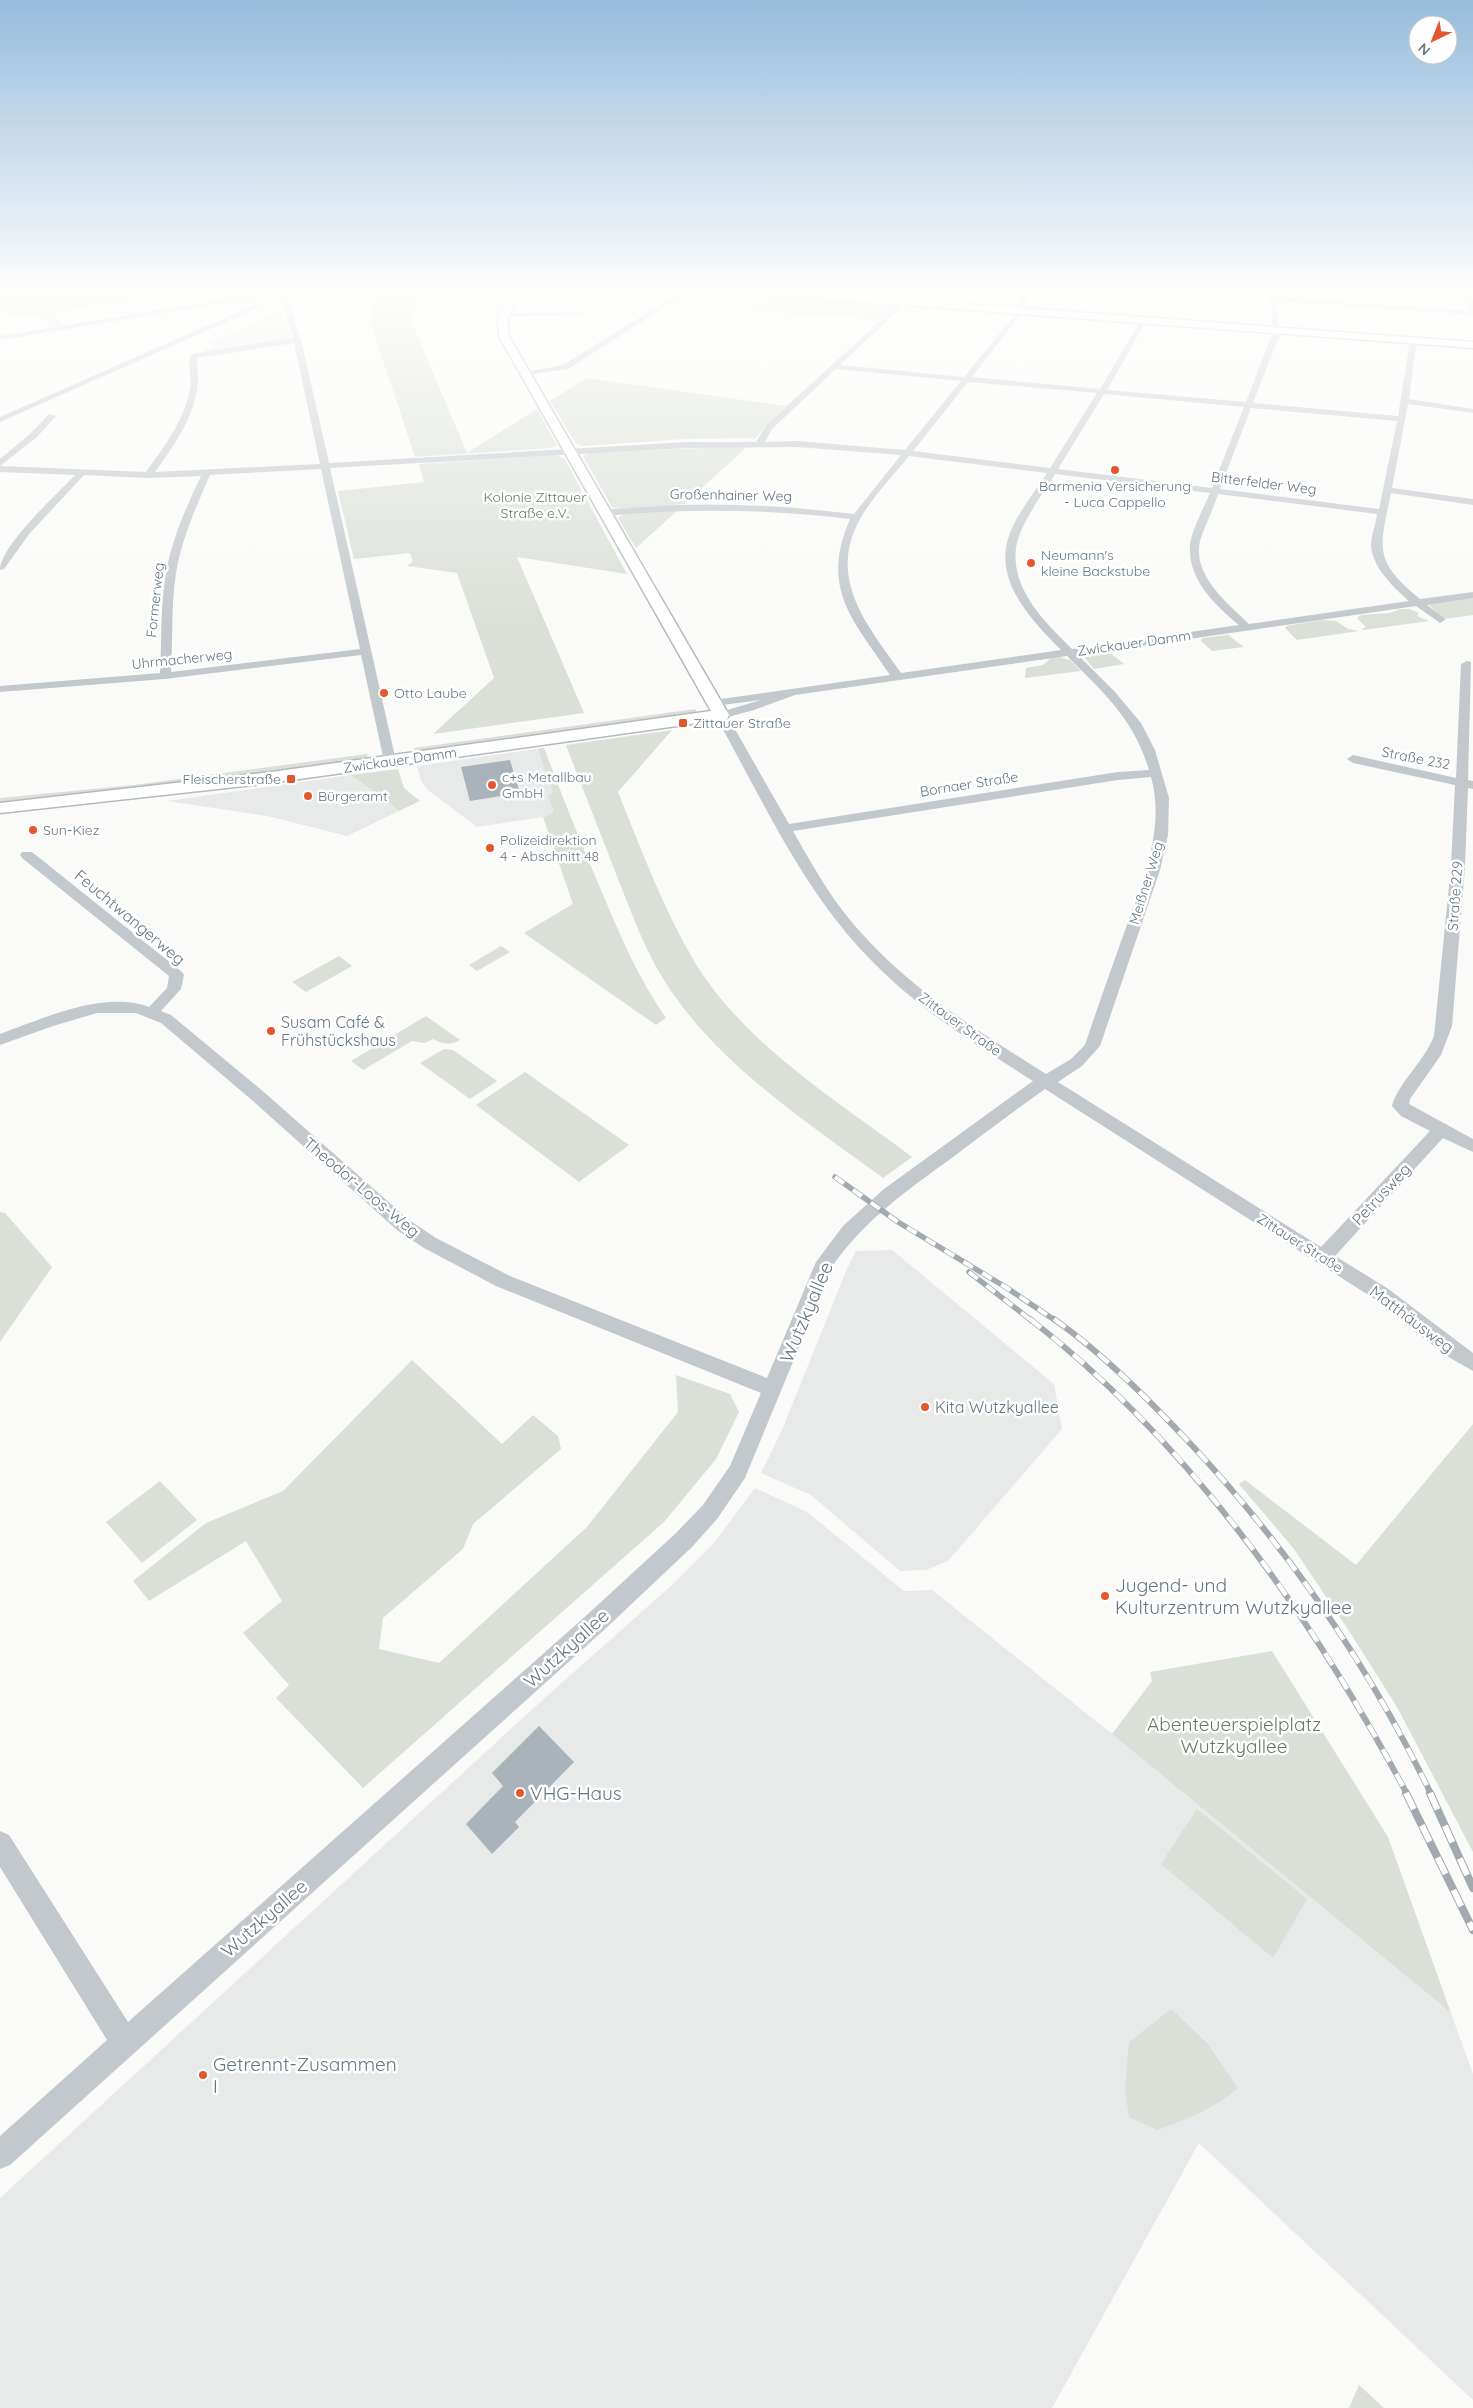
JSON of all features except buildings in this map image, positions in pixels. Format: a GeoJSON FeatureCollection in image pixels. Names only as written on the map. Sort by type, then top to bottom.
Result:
{"type":"FeatureCollection","features":[{"type":"Feature","properties":{"kind":"street"},"geometry":{"type":"LineString","coordinates":[[0,420],[38,403]]}},
{"type":"Feature","properties":{"kind":"street"},"geometry":{"type":"LineString","coordinates":[[148,475],[170,445],[189,410],[190,403]]}},
{"type":"Feature","properties":{"kind":"street"},"geometry":{"type":"LineString","coordinates":[[311,403],[389,755]]}},
{"type":"Feature","properties":{"kind":"street","name":"Zittauer Straße"},"geometry":{"type":"LineString","coordinates":[[543,403],[810,873],[830,903],[872,954],[935,1009],[972,1036],[1350,1275]]}},
{"type":"Feature","properties":{"kind":"street"},"geometry":{"type":"LineString","coordinates":[[760,443],[769,428],[795,403]]}},
{"type":"Feature","properties":{"kind":"street"},"geometry":{"type":"LineString","coordinates":[[897,676],[857,620],[845,592],[842,554],[848,533],[856,517],[948,403]]}},
{"type":"Feature","properties":{"kind":"street","name":"Meißner Weg"},"geometry":{"type":"LineString","coordinates":[[1045,1081],[1062,1073],[1086,1055],[1092,1046],[1153,870],[1161,835],[1163,798],[1149,750],[1135,723],[1111,694],[1032,612],[1017,586],[1011,562],[1012,547],[1017,531],[1094,403]]}},
{"type":"Feature","properties":{"kind":"street"},"geometry":{"type":"LineString","coordinates":[[1242,403],[1401,418]]}},
{"type":"Feature","properties":{"kind":"street"},"geometry":{"type":"LineString","coordinates":[[1404,403],[1376,545],[1379,558],[1392,577],[1418,603],[1440,620]]}},
{"type":"Feature","properties":{"kind":"street"},"geometry":{"type":"LineString","coordinates":[[1421,403],[1473,411]]}},
{"type":"Feature","properties":{"kind":"street"},"geometry":{"type":"LineString","coordinates":[[1248,628],[1211,593],[1200,574],[1195,558],[1195,543],[1249,404]]}},
{"type":"Feature","properties":{"kind":"street"},"geometry":{"type":"LineString","coordinates":[[0,463],[34,435],[52,416]]}},
{"type":"Feature","properties":{"kind":"street","name":"Bitterfelder Weg"},"geometry":{"type":"LineString","coordinates":[[0,469],[148,475],[207,474],[570,451],[760,443],[835,446],[908,453],[1382,512]]}},
{"type":"Feature","properties":{"kind":"street"},"geometry":{"type":"LineString","coordinates":[[0,567],[27,531],[81,473]]}},
{"type":"Feature","properties":{"kind":"street","name":"Formerweg"},"geometry":{"type":"LineString","coordinates":[[165,676],[167,612],[172,569],[191,507],[207,474]]}},
{"type":"Feature","properties":{"kind":"street"},"geometry":{"type":"LineString","coordinates":[[1387,490],[1473,502]]}},
{"type":"Feature","properties":{"kind":"street","name":"Großenhainer Weg"},"geometry":{"type":"LineString","coordinates":[[605,513],[661,508],[741,507],[856,517]]}},
{"type":"Feature","properties":{"kind":"street","name":"Zwickauer Damm"},"geometry":{"type":"LineString","coordinates":[[0,808],[94,800],[389,755],[717,709],[750,708],[795,690],[1473,595]]}},
{"type":"Feature","properties":{"kind":"street","name":"Uhrmacherweg"},"geometry":{"type":"LineString","coordinates":[[0,689],[165,676],[367,651]]}},
{"type":"Feature","properties":{"kind":"street","name":"Straße 229"},"geometry":{"type":"LineString","coordinates":[[1441,1130],[1407,1112],[1400,1106],[1402,1098],[1434,1053],[1442,1038],[1467,783],[1467,664]]}},
{"type":"Feature","properties":{"kind":"street","name":"Zwickauer Damm"},"geometry":{"type":"LineString","coordinates":[[0,792],[135,782],[389,755]]}},
{"type":"Feature","properties":{"kind":"street","name":"Straße 232"},"geometry":{"type":"LineString","coordinates":[[1353,759],[1467,783]]}},
{"type":"Feature","properties":{"kind":"street","name":"Bornaer Straße"},"geometry":{"type":"LineString","coordinates":[[786,828],[1118,776],[1157,773]]}},
{"type":"Feature","properties":{"kind":"street","name":"Feuchtwangerweg"},"geometry":{"type":"LineString","coordinates":[[27,855],[177,975],[174,990],[152,1012]]}},
{"type":"Feature","properties":{"kind":"street","name":"Theodor-Loos-Weg"},"geometry":{"type":"LineString","coordinates":[[0,1040],[48,1022],[97,1008],[123,1006],[152,1012],[166,1019],[182,1031],[403,1225],[430,1243],[502,1281],[773,1389]]}},
{"type":"Feature","properties":{"kind":"street","name":"Wutzkyallee"},"geometry":{"type":"LineString","coordinates":[[0,2155],[589,1629],[684,1540],[710,1512],[738,1471],[825,1262],[840,1239],[856,1222],[903,1184],[1045,1081]]}},
{"type":"Feature","properties":{"kind":"street"},"geometry":{"type":"LineString","coordinates":[[1441,1130],[1473,1146]]}},
{"type":"Feature","properties":{"kind":"street","name":"Petrusweg"},"geometry":{"type":"LineString","coordinates":[[1322,1258],[1441,1130]]}},
{"type":"Feature","properties":{"kind":"street","name":"Matthäusweg"},"geometry":{"type":"LineString","coordinates":[[1350,1275],[1380,1293],[1452,1350],[1473,1362]]}},
{"type":"Feature","properties":{"kind":"street"},"geometry":{"type":"LineString","coordinates":[[0,1844],[125,2043]]}},
{"type":"Feature","properties":{"kind":"shaded area"},"geometry":{"type":"Polygon","coordinates":[[[544,748],[568,813],[477,827],[428,790],[421,781],[417,766],[544,748]]]}},
{"type":"Feature","properties":{"kind":"shaded area"},"geometry":{"type":"Polygon","coordinates":[[[351,775],[399,811],[347,836],[267,816],[167,801],[351,775]]]}},
{"type":"Feature","properties":{"kind":"shaded area","name":"Kita Wutzkyallee"},"geometry":{"type":"Polygon","coordinates":[[[892,1250],[1054,1384],[1062,1429],[948,1561],[926,1570],[900,1571],[811,1495],[761,1473],[782,1430],[846,1271],[856,1251],[892,1250]]]}},
{"type":"Feature","properties":{"kind":"shaded area"},"geometry":{"type":"Polygon","coordinates":[[[755,1488],[807,1512],[904,1591],[932,1590],[1112,1734],[1451,2013],[1473,2074],[1473,2400],[1199,2143],[1052,2408],[0,2408],[0,2198],[538,1704],[672,1585],[714,1543],[755,1488]]]}},
{"type":"Feature","properties":{"kind":"green space"},"geometry":{"type":"Polygon","coordinates":[[[397,403],[446,403],[467,453],[537,409],[557,445],[551,448],[415,457],[397,403]]]}},
{"type":"Feature","properties":{"kind":"green space","name":"Kolonie Zittauer Straße e.V."},"geometry":{"type":"Polygon","coordinates":[[[551,403],[767,403],[786,406],[764,427],[756,438],[684,439],[584,446],[576,444],[551,403]]]}},
{"type":"Feature","properties":{"kind":"green space","name":"Kolonie Zittauer Straße e.V."},"geometry":{"type":"Polygon","coordinates":[[[748,446],[684,504],[621,509],[612,507],[583,456],[588,453],[748,446]]]}},
{"type":"Feature","properties":{"kind":"green space"},"geometry":{"type":"Polygon","coordinates":[[[556,455],[564,458],[627,574],[517,557],[584,713],[433,734],[494,678],[457,573],[407,566],[413,561],[410,553],[354,559],[338,491],[424,482],[419,464],[556,455]]]}},
{"type":"Feature","properties":{"kind":"green space","name":"Kolonie Zittauer Straße e.V."},"geometry":{"type":"Polygon","coordinates":[[[678,510],[636,548],[618,518],[624,514],[678,510]]]}},
{"type":"Feature","properties":{"kind":"green space"},"geometry":{"type":"Polygon","coordinates":[[[1473,597],[1473,615],[1444,619],[1428,604],[1473,597]]]}},
{"type":"Feature","properties":{"kind":"green space"},"geometry":{"type":"Polygon","coordinates":[[[1400,609],[1410,609],[1419,613],[1417,616],[1429,621],[1363,630],[1366,627],[1357,618],[1361,615],[1390,613],[1400,609]]]}},
{"type":"Feature","properties":{"kind":"green space"},"geometry":{"type":"Polygon","coordinates":[[[1322,620],[1336,621],[1348,629],[1359,631],[1297,640],[1285,628],[1286,626],[1322,620]]]}},
{"type":"Feature","properties":{"kind":"green space"},"geometry":{"type":"Polygon","coordinates":[[[1228,635],[1244,647],[1212,651],[1201,641],[1202,638],[1228,635]]]}},
{"type":"Feature","properties":{"kind":"green space"},"geometry":{"type":"Polygon","coordinates":[[[1108,651],[1124,664],[1094,669],[1084,657],[1086,654],[1108,651]]]}},
{"type":"Feature","properties":{"kind":"green space"},"geometry":{"type":"Polygon","coordinates":[[[1059,657],[1070,660],[1081,671],[1025,678],[1026,668],[1043,665],[1051,658],[1059,657]]]}},
{"type":"Feature","properties":{"kind":"green space"},"geometry":{"type":"Polygon","coordinates":[[[695,709],[698,715],[416,755],[414,748],[695,709]]]}},
{"type":"Feature","properties":{"kind":"green space"},"geometry":{"type":"Polygon","coordinates":[[[672,730],[618,792],[662,899],[694,961],[715,991],[739,1019],[793,1069],[912,1157],[883,1178],[796,1114],[740,1069],[691,1017],[669,988],[647,948],[566,745],[672,730]]]}},
{"type":"Feature","properties":{"kind":"green space"},"geometry":{"type":"Polygon","coordinates":[[[544,748],[608,907],[638,972],[666,1018],[656,1025],[524,933],[573,904],[543,817],[550,815],[554,811],[548,796],[553,792],[538,749],[544,748]]]}},
{"type":"Feature","properties":{"kind":"green space"},"geometry":{"type":"Polygon","coordinates":[[[367,754],[368,761],[0,806],[0,798],[134,785],[367,754]]]}},
{"type":"Feature","properties":{"kind":"green space"},"geometry":{"type":"Polygon","coordinates":[[[398,769],[404,788],[420,801],[399,811],[351,775],[398,769]]]}},
{"type":"Feature","properties":{"kind":"green space"},"geometry":{"type":"Polygon","coordinates":[[[501,946],[510,952],[477,971],[469,965],[501,946]]]}},
{"type":"Feature","properties":{"kind":"green space"},"geometry":{"type":"Polygon","coordinates":[[[339,956],[352,966],[306,992],[292,982],[339,956]]]}},
{"type":"Feature","properties":{"kind":"green space"},"geometry":{"type":"Polygon","coordinates":[[[426,1016],[460,1040],[450,1044],[433,1039],[425,1043],[412,1041],[363,1070],[351,1061],[426,1016]]]}},
{"type":"Feature","properties":{"kind":"green space"},"geometry":{"type":"Polygon","coordinates":[[[444,1049],[453,1050],[497,1081],[470,1099],[420,1063],[444,1049]]]}},
{"type":"Feature","properties":{"kind":"green space"},"geometry":{"type":"Polygon","coordinates":[[[525,1072],[629,1145],[579,1182],[476,1105],[525,1072]]]}},
{"type":"Feature","properties":{"kind":"green space"},"geometry":{"type":"Polygon","coordinates":[[[0,1212],[5,1213],[52,1267],[0,1342],[0,1212]]]}},
{"type":"Feature","properties":{"kind":"green space"},"geometry":{"type":"Polygon","coordinates":[[[412,1360],[502,1444],[533,1415],[558,1436],[561,1449],[473,1524],[463,1549],[383,1618],[379,1649],[439,1663],[587,1527],[678,1412],[676,1375],[730,1394],[739,1412],[716,1459],[664,1522],[363,1788],[276,1698],[289,1685],[243,1633],[282,1601],[246,1541],[149,1601],[133,1581],[206,1523],[283,1491],[412,1360]]]}},
{"type":"Feature","properties":{"kind":"green space"},"geometry":{"type":"Polygon","coordinates":[[[1473,1424],[1473,1852],[1397,1707],[1351,1634],[1294,1549],[1239,1484],[1245,1480],[1356,1565],[1473,1424]]]}},
{"type":"Feature","properties":{"kind":"green space"},"geometry":{"type":"Polygon","coordinates":[[[160,1481],[197,1520],[142,1563],[106,1522],[160,1481]]]}},
{"type":"Feature","properties":{"kind":"green space","name":"Abenteuerspielplatz Wutzkyallee"},"geometry":{"type":"Polygon","coordinates":[[[1272,1651],[1388,1837],[1451,2013],[1112,1734],[1152,1681],[1150,1672],[1272,1651]]]}},
{"type":"Feature","properties":{"kind":"green space"},"geometry":{"type":"Polygon","coordinates":[[[1197,1809],[1307,1899],[1273,1958],[1161,1864],[1197,1809]]]}},
{"type":"Feature","properties":{"kind":"green space"},"geometry":{"type":"Polygon","coordinates":[[[1171,2009],[1207,2043],[1238,2088],[1210,2108],[1157,2130],[1129,2117],[1125,2090],[1129,2042],[1171,2009]]]}},
{"type":"Feature","properties":{"kind":"green space"},"geometry":{"type":"Polygon","coordinates":[[[1359,2385],[1384,2408],[1349,2408],[1359,2385]]]}},
{"type":"Feature","properties":{"kind":"railway"},"geometry":{"type":"LineString","coordinates":[[835,1177],[898,1222],[1007,1288],[1056,1321]]}},
{"type":"Feature","properties":{"kind":"railway"},"geometry":{"type":"LineString","coordinates":[[969,1272],[1032,1321]]}},
{"type":"Feature","properties":{"kind":"railway"},"geometry":{"type":"LineString","coordinates":[[1030,1319],[1089,1368],[1143,1421],[1195,1477],[1243,1537],[1288,1598],[1331,1662],[1407,1794]]}},
{"type":"Feature","properties":{"kind":"railway"},"geometry":{"type":"LineString","coordinates":[[1054,1319],[1106,1361],[1155,1407],[1186,1439],[1257,1520],[1322,1607],[1352,1652],[1380,1698],[1431,1794]]}},
{"type":"Feature","properties":{"kind":"railway"},"geometry":{"type":"LineString","coordinates":[[1406,1793],[1473,1930]]}},
{"type":"Feature","properties":{"kind":"railway"},"geometry":{"type":"LineString","coordinates":[[1430,1793],[1473,1888]]}},
{"type":"Feature","properties":{"kind":"place","name":"Barmenia Versicherung - Luca Cappello"},"geometry":{"type":"Point","coordinates":[1115,470]}},
{"type":"Feature","properties":{"kind":"place","name":"Neumann's kleine Backstube"},"geometry":{"type":"Point","coordinates":[1031,563]}},
{"type":"Feature","properties":{"kind":"place","name":"Otto Laube"},"geometry":{"type":"Point","coordinates":[384,693]}},
{"type":"Feature","properties":{"kind":"place","name":"Zittauer Straße"},"geometry":{"type":"Point","coordinates":[683,723]}},
{"type":"Feature","properties":{"kind":"place","name":"Fleischerstraße"},"geometry":{"type":"Point","coordinates":[291,779]}},
{"type":"Feature","properties":{"kind":"place","name":"c+s Metallbau GmbH"},"geometry":{"type":"Point","coordinates":[492,785]}},
{"type":"Feature","properties":{"kind":"place","name":"Bürgeramt"},"geometry":{"type":"Point","coordinates":[308,796]}},
{"type":"Feature","properties":{"kind":"place","name":"Sun-Kiez"},"geometry":{"type":"Point","coordinates":[33,830]}},
{"type":"Feature","properties":{"kind":"place","name":"Polizeidirektion 4 - Abschnitt 48"},"geometry":{"type":"Point","coordinates":[490,848]}},
{"type":"Feature","properties":{"kind":"place","name":"Susam Café & Frühstückshaus"},"geometry":{"type":"Point","coordinates":[271,1031]}},
{"type":"Feature","properties":{"kind":"place","name":"Kita Wutzkyallee"},"geometry":{"type":"Point","coordinates":[925,1407]}},
{"type":"Feature","properties":{"kind":"place","name":"Jugend- und Kulturzentrum Wutzkyallee"},"geometry":{"type":"Point","coordinates":[1105,1596]}},
{"type":"Feature","properties":{"kind":"place","name":"VHG-Haus"},"geometry":{"type":"Point","coordinates":[520,1793]}},
{"type":"Feature","properties":{"kind":"place","name":"Getrennt-Zusammen I"},"geometry":{"type":"Point","coordinates":[203,2075]}}]}
